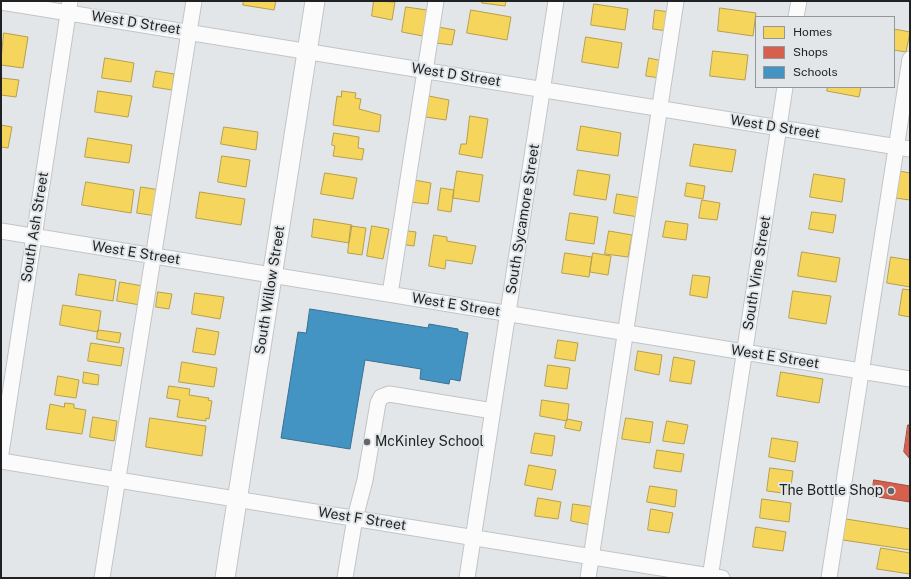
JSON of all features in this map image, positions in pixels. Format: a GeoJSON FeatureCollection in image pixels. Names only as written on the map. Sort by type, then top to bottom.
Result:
{"type":"FeatureCollection","features":[{"type":"Feature","properties":{"kind":"main road","name":"South Willow Street"},"geometry":{"type":"LineString","coordinates":[[225,578],[315,1]]}},
{"type":"Feature","properties":{"kind":"street"},"geometry":{"type":"LineString","coordinates":[[102,578],[194,1]]}},
{"type":"Feature","properties":{"kind":"street"},"geometry":{"type":"LineString","coordinates":[[390,294],[436,1]]}},
{"type":"Feature","properties":{"kind":"street","name":"South Sycamore Street"},"geometry":{"type":"LineString","coordinates":[[467,578],[556,1]]}},
{"type":"Feature","properties":{"kind":"street"},"geometry":{"type":"LineString","coordinates":[[588,578],[676,1]]}},
{"type":"Feature","properties":{"kind":"street"},"geometry":{"type":"LineString","coordinates":[[796,16],[798,1]]}},
{"type":"Feature","properties":{"kind":"street","name":"West D Street"},"geometry":{"type":"LineString","coordinates":[[1,2],[69,7],[189,32],[903,148]]}},
{"type":"Feature","properties":{"kind":"street","name":"South Ash Street"},"geometry":{"type":"LineString","coordinates":[[1,453],[69,7]]}},
{"type":"Feature","properties":{"kind":"street"},"geometry":{"type":"LineString","coordinates":[[829,578],[861,371],[903,148],[910,59]]}},
{"type":"Feature","properties":{"kind":"street","name":"South Vine Street"},"geometry":{"type":"LineString","coordinates":[[714,577],[745,352],[785,88]]}},
{"type":"Feature","properties":{"kind":"street","name":"West E Street"},"geometry":{"type":"LineString","coordinates":[[1,231],[910,379]]}},
{"type":"Feature","properties":{"kind":"street"},"geometry":{"type":"LineString","coordinates":[[345,578],[355,518],[365,480],[378,403],[381,397],[390,394],[493,411]]}},
{"type":"Feature","properties":{"kind":"street","name":"West F Street"},"geometry":{"type":"LineString","coordinates":[[1,461],[714,577]]}},
{"type":"Feature","properties":{"kind":"building: Homes"},"geometry":{"type":"Polygon","coordinates":[[[244,1],[276,1],[274,10],[243,5],[244,1]]]}},
{"type":"Feature","properties":{"kind":"building: Homes"},"geometry":{"type":"Polygon","coordinates":[[[374,1],[395,2],[392,20],[372,16],[374,1]]]}},
{"type":"Feature","properties":{"kind":"building: Homes"},"geometry":{"type":"Polygon","coordinates":[[[482,1],[506,1],[505,6],[482,3],[482,1]]]}},
{"type":"Feature","properties":{"kind":"building: Homes"},"geometry":{"type":"Polygon","coordinates":[[[594,4],[628,9],[625,30],[591,25],[594,4]]]}},
{"type":"Feature","properties":{"kind":"building: Homes"},"geometry":{"type":"Polygon","coordinates":[[[406,7],[427,10],[423,36],[402,32],[406,7]]]}},
{"type":"Feature","properties":{"kind":"building: Homes"},"geometry":{"type":"Polygon","coordinates":[[[720,8],[756,13],[753,36],[718,31],[720,8]]]}},
{"type":"Feature","properties":{"kind":"building: Homes"},"geometry":{"type":"Polygon","coordinates":[[[471,10],[511,17],[507,40],[467,33],[471,10]]]}},
{"type":"Feature","properties":{"kind":"building: Homes"},"geometry":{"type":"Polygon","coordinates":[[[655,10],[670,12],[667,31],[653,29],[655,10]]]}},
{"type":"Feature","properties":{"kind":"building: Homes"},"geometry":{"type":"Polygon","coordinates":[[[438,27],[455,30],[452,45],[436,43],[438,27]]]}},
{"type":"Feature","properties":{"kind":"building: Homes"},"geometry":{"type":"Polygon","coordinates":[[[895,29],[910,32],[906,52],[895,50],[895,29]]]}},
{"type":"Feature","properties":{"kind":"building: Homes"},"geometry":{"type":"Polygon","coordinates":[[[4,33],[28,37],[23,68],[1,65],[4,33]]]}},
{"type":"Feature","properties":{"kind":"building: Homes"},"geometry":{"type":"Polygon","coordinates":[[[586,37],[622,43],[618,68],[582,62],[586,37]]]}},
{"type":"Feature","properties":{"kind":"building: Homes"},"geometry":{"type":"Polygon","coordinates":[[[713,51],[748,55],[745,80],[710,76],[713,51]]]}},
{"type":"Feature","properties":{"kind":"building: Homes"},"geometry":{"type":"Polygon","coordinates":[[[105,58],[134,63],[131,82],[102,78],[105,58]]]}},
{"type":"Feature","properties":{"kind":"building: Homes"},"geometry":{"type":"Polygon","coordinates":[[[649,58],[663,61],[660,78],[646,76],[649,58]]]}},
{"type":"Feature","properties":{"kind":"building: Homes"},"geometry":{"type":"Polygon","coordinates":[[[156,71],[174,74],[172,90],[153,87],[156,71]]]}},
{"type":"Feature","properties":{"kind":"building: Homes"},"geometry":{"type":"Polygon","coordinates":[[[1,78],[19,80],[16,97],[1,95],[1,78]]]}},
{"type":"Feature","properties":{"kind":"building: Homes"},"geometry":{"type":"Polygon","coordinates":[[[828,88],[861,88],[859,97],[827,91],[828,88]]]}},
{"type":"Feature","properties":{"kind":"building: Homes"},"geometry":{"type":"Polygon","coordinates":[[[98,91],[132,96],[128,117],[95,112],[98,91]]]}},
{"type":"Feature","properties":{"kind":"building: Homes"},"geometry":{"type":"Polygon","coordinates":[[[342,91],[356,93],[355,98],[361,99],[359,109],[381,115],[379,132],[333,125],[337,96],[341,97],[342,91]]]}},
{"type":"Feature","properties":{"kind":"building: Homes"},"geometry":{"type":"Polygon","coordinates":[[[429,96],[449,100],[446,120],[426,117],[429,96]]]}},
{"type":"Feature","properties":{"kind":"building: Homes"},"geometry":{"type":"Polygon","coordinates":[[[470,116],[488,119],[482,158],[459,154],[461,144],[466,144],[470,116]]]}},
{"type":"Feature","properties":{"kind":"building: Homes"},"geometry":{"type":"Polygon","coordinates":[[[1,125],[12,127],[8,148],[1,147],[1,125]]]}},
{"type":"Feature","properties":{"kind":"building: Homes"},"geometry":{"type":"Polygon","coordinates":[[[581,126],[621,133],[618,156],[577,150],[581,126]]]}},
{"type":"Feature","properties":{"kind":"building: Homes"},"geometry":{"type":"Polygon","coordinates":[[[224,127],[258,132],[256,150],[221,144],[224,127]]]}},
{"type":"Feature","properties":{"kind":"building: Homes"},"geometry":{"type":"Polygon","coordinates":[[[334,133],[359,137],[358,148],[364,149],[362,160],[333,156],[335,146],[332,145],[334,133]]]}},
{"type":"Feature","properties":{"kind":"building: Homes"},"geometry":{"type":"Polygon","coordinates":[[[88,138],[132,145],[129,163],[85,157],[88,138]]]}},
{"type":"Feature","properties":{"kind":"building: Homes"},"geometry":{"type":"Polygon","coordinates":[[[694,144],[736,150],[732,172],[690,166],[694,144]]]}},
{"type":"Feature","properties":{"kind":"building: Homes"},"geometry":{"type":"Polygon","coordinates":[[[222,156],[250,160],[246,187],[218,182],[222,156]]]}},
{"type":"Feature","properties":{"kind":"building: Homes"},"geometry":{"type":"Polygon","coordinates":[[[578,170],[610,175],[606,200],[574,195],[578,170]]]}},
{"type":"Feature","properties":{"kind":"building: Homes"},"geometry":{"type":"Polygon","coordinates":[[[457,171],[483,175],[479,202],[453,198],[457,171]]]}},
{"type":"Feature","properties":{"kind":"building: Homes"},"geometry":{"type":"Polygon","coordinates":[[[899,171],[910,173],[910,200],[895,198],[899,171]]]}},
{"type":"Feature","properties":{"kind":"building: Homes"},"geometry":{"type":"Polygon","coordinates":[[[325,173],[357,178],[353,199],[321,194],[325,173]]]}},
{"type":"Feature","properties":{"kind":"building: Homes"},"geometry":{"type":"Polygon","coordinates":[[[814,174],[845,179],[842,202],[810,197],[814,174]]]}},
{"type":"Feature","properties":{"kind":"building: Homes"},"geometry":{"type":"Polygon","coordinates":[[[414,180],[431,183],[428,204],[410,202],[414,180]]]}},
{"type":"Feature","properties":{"kind":"building: Homes"},"geometry":{"type":"Polygon","coordinates":[[[86,182],[134,190],[131,213],[82,205],[86,182]]]}},
{"type":"Feature","properties":{"kind":"building: Homes"},"geometry":{"type":"Polygon","coordinates":[[[687,183],[705,186],[703,199],[685,196],[687,183]]]}},
{"type":"Feature","properties":{"kind":"building: Homes"},"geometry":{"type":"Polygon","coordinates":[[[141,187],[160,190],[156,216],[137,213],[141,187]]]}},
{"type":"Feature","properties":{"kind":"building: Homes"},"geometry":{"type":"Polygon","coordinates":[[[441,188],[454,190],[451,212],[438,210],[441,188]]]}},
{"type":"Feature","properties":{"kind":"building: Homes"},"geometry":{"type":"Polygon","coordinates":[[[200,192],[245,199],[241,225],[196,218],[200,192]]]}},
{"type":"Feature","properties":{"kind":"building: Homes"},"geometry":{"type":"Polygon","coordinates":[[[617,194],[641,198],[638,217],[614,213],[617,194]]]}},
{"type":"Feature","properties":{"kind":"building: Homes"},"geometry":{"type":"Polygon","coordinates":[[[702,200],[720,203],[717,220],[699,218],[702,200]]]}},
{"type":"Feature","properties":{"kind":"building: Homes"},"geometry":{"type":"Polygon","coordinates":[[[812,212],[836,215],[833,233],[809,229],[812,212]]]}},
{"type":"Feature","properties":{"kind":"building: Homes"},"geometry":{"type":"Polygon","coordinates":[[[570,213],[598,217],[594,244],[566,240],[570,213]]]}},
{"type":"Feature","properties":{"kind":"building: Homes"},"geometry":{"type":"Polygon","coordinates":[[[314,219],[352,225],[349,243],[312,237],[314,219]]]}},
{"type":"Feature","properties":{"kind":"building: Homes"},"geometry":{"type":"Polygon","coordinates":[[[666,221],[688,224],[686,240],[663,237],[666,221]]]}},
{"type":"Feature","properties":{"kind":"building: Homes"},"geometry":{"type":"Polygon","coordinates":[[[351,226],[366,228],[362,255],[348,253],[351,226]]]}},
{"type":"Feature","properties":{"kind":"building: Homes"},"geometry":{"type":"Polygon","coordinates":[[[372,226],[389,229],[383,259],[367,256],[372,226]]]}},
{"type":"Feature","properties":{"kind":"building: Homes"},"geometry":{"type":"Polygon","coordinates":[[[408,231],[416,232],[414,246],[406,245],[408,231]]]}},
{"type":"Feature","properties":{"kind":"building: Homes"},"geometry":{"type":"Polygon","coordinates":[[[609,231],[632,235],[628,257],[605,254],[609,231]]]}},
{"type":"Feature","properties":{"kind":"building: Homes"},"geometry":{"type":"Polygon","coordinates":[[[434,235],[447,237],[447,241],[476,246],[472,264],[446,260],[445,269],[429,266],[434,235]]]}},
{"type":"Feature","properties":{"kind":"building: Homes"},"geometry":{"type":"Polygon","coordinates":[[[802,252],[840,258],[836,282],[798,276],[802,252]]]}},
{"type":"Feature","properties":{"kind":"building: Homes"},"geometry":{"type":"Polygon","coordinates":[[[565,253],[592,257],[589,277],[562,273],[565,253]]]}},
{"type":"Feature","properties":{"kind":"building: Homes"},"geometry":{"type":"Polygon","coordinates":[[[593,253],[611,256],[608,275],[590,272],[593,253]]]}},
{"type":"Feature","properties":{"kind":"building: Homes"},"geometry":{"type":"Polygon","coordinates":[[[891,257],[910,260],[910,287],[887,283],[891,257]]]}},
{"type":"Feature","properties":{"kind":"building: Homes"},"geometry":{"type":"Polygon","coordinates":[[[79,274],[116,280],[113,301],[76,295],[79,274]]]}},
{"type":"Feature","properties":{"kind":"building: Homes"},"geometry":{"type":"Polygon","coordinates":[[[693,275],[710,277],[707,298],[690,295],[693,275]]]}},
{"type":"Feature","properties":{"kind":"building: Homes"},"geometry":{"type":"Polygon","coordinates":[[[120,282],[143,286],[140,305],[117,301],[120,282]]]}},
{"type":"Feature","properties":{"kind":"building: Homes"},"geometry":{"type":"Polygon","coordinates":[[[903,289],[910,290],[910,317],[899,315],[903,289]]]}},
{"type":"Feature","properties":{"kind":"building: Homes"},"geometry":{"type":"Polygon","coordinates":[[[793,291],[831,296],[826,324],[789,318],[793,291]]]}},
{"type":"Feature","properties":{"kind":"building: Homes"},"geometry":{"type":"Polygon","coordinates":[[[158,292],[172,294],[169,309],[156,307],[158,292]]]}},
{"type":"Feature","properties":{"kind":"building: Homes"},"geometry":{"type":"Polygon","coordinates":[[[195,293],[224,297],[220,319],[192,314],[195,293]]]}},
{"type":"Feature","properties":{"kind":"building: Homes"},"geometry":{"type":"Polygon","coordinates":[[[63,305],[101,311],[98,332],[60,325],[63,305]]]}},
{"type":"Feature","properties":{"kind":"building: Homes"},"geometry":{"type":"Polygon","coordinates":[[[197,328],[219,332],[215,355],[193,352],[197,328]]]}},
{"type":"Feature","properties":{"kind":"building: Homes"},"geometry":{"type":"Polygon","coordinates":[[[98,330],[121,333],[119,343],[97,339],[98,330]]]}},
{"type":"Feature","properties":{"kind":"building: Homes"},"geometry":{"type":"Polygon","coordinates":[[[558,340],[578,343],[575,361],[555,358],[558,340]]]}},
{"type":"Feature","properties":{"kind":"building: Homes"},"geometry":{"type":"Polygon","coordinates":[[[91,343],[124,348],[121,366],[88,361],[91,343]]]}},
{"type":"Feature","properties":{"kind":"building: Homes"},"geometry":{"type":"Polygon","coordinates":[[[638,351],[662,355],[659,375],[635,370],[638,351]]]}},
{"type":"Feature","properties":{"kind":"building: Homes"},"geometry":{"type":"Polygon","coordinates":[[[674,357],[695,361],[691,384],[670,381],[674,357]]]}},
{"type":"Feature","properties":{"kind":"building: Homes"},"geometry":{"type":"Polygon","coordinates":[[[182,362],[217,368],[214,387],[179,382],[182,362]]]}},
{"type":"Feature","properties":{"kind":"building: Homes"},"geometry":{"type":"Polygon","coordinates":[[[548,365],[570,368],[567,389],[545,386],[548,365]]]}},
{"type":"Feature","properties":{"kind":"building: Homes"},"geometry":{"type":"Polygon","coordinates":[[[84,372],[99,375],[98,385],[83,383],[84,372]]]}},
{"type":"Feature","properties":{"kind":"building: Homes"},"geometry":{"type":"Polygon","coordinates":[[[781,372],[823,379],[819,403],[777,396],[781,372]]]}},
{"type":"Feature","properties":{"kind":"building: Homes"},"geometry":{"type":"Polygon","coordinates":[[[58,376],[79,380],[76,398],[55,395],[58,376]]]}},
{"type":"Feature","properties":{"kind":"building: Homes"},"geometry":{"type":"Polygon","coordinates":[[[169,386],[190,389],[189,395],[209,398],[208,400],[212,401],[209,419],[206,418],[206,421],[177,417],[180,400],[167,398],[169,386]]]}},
{"type":"Feature","properties":{"kind":"building: Homes"},"geometry":{"type":"Polygon","coordinates":[[[542,400],[569,404],[567,421],[540,416],[542,400]]]}},
{"type":"Feature","properties":{"kind":"building: Homes"},"geometry":{"type":"Polygon","coordinates":[[[65,403],[74,404],[74,408],[86,410],[82,434],[46,429],[50,404],[64,407],[65,403]]]}},
{"type":"Feature","properties":{"kind":"building: Homes"},"geometry":{"type":"Polygon","coordinates":[[[93,417],[117,421],[114,441],[90,437],[93,417]]]}},
{"type":"Feature","properties":{"kind":"building: Homes"},"geometry":{"type":"Polygon","coordinates":[[[150,418],[206,426],[202,456],[146,447],[150,418]]]}},
{"type":"Feature","properties":{"kind":"building: Homes"},"geometry":{"type":"Polygon","coordinates":[[[626,418],[653,422],[650,443],[622,439],[626,418]]]}},
{"type":"Feature","properties":{"kind":"building: Homes"},"geometry":{"type":"Polygon","coordinates":[[[567,419],[582,422],[580,431],[565,428],[567,419]]]}},
{"type":"Feature","properties":{"kind":"building: Homes"},"geometry":{"type":"Polygon","coordinates":[[[667,421],[688,425],[684,444],[663,441],[667,421]]]}},
{"type":"Feature","properties":{"kind":"building: Homes"},"geometry":{"type":"Polygon","coordinates":[[[535,433],[555,436],[552,456],[531,453],[535,433]]]}},
{"type":"Feature","properties":{"kind":"building: Homes"},"geometry":{"type":"Polygon","coordinates":[[[772,438],[798,442],[795,462],[769,457],[772,438]]]}},
{"type":"Feature","properties":{"kind":"building: Homes"},"geometry":{"type":"Polygon","coordinates":[[[657,450],[684,454],[681,472],[654,468],[657,450]]]}},
{"type":"Feature","properties":{"kind":"building: Homes"},"geometry":{"type":"Polygon","coordinates":[[[529,465],[556,470],[552,490],[525,485],[529,465]]]}},
{"type":"Feature","properties":{"kind":"building: Homes"},"geometry":{"type":"Polygon","coordinates":[[[770,468],[793,471],[790,494],[767,491],[770,468]]]}},
{"type":"Feature","properties":{"kind":"building: Homes"},"geometry":{"type":"Polygon","coordinates":[[[650,486],[677,490],[675,507],[647,502],[650,486]]]}},
{"type":"Feature","properties":{"kind":"building: Homes"},"geometry":{"type":"Polygon","coordinates":[[[538,498],[561,502],[558,519],[535,516],[538,498]]]}},
{"type":"Feature","properties":{"kind":"building: Homes"},"geometry":{"type":"Polygon","coordinates":[[[762,499],[791,503],[789,522],[760,518],[762,499]]]}},
{"type":"Feature","properties":{"kind":"building: Homes"},"geometry":{"type":"Polygon","coordinates":[[[573,504],[594,507],[591,525],[571,521],[573,504]]]}},
{"type":"Feature","properties":{"kind":"building: Homes"},"geometry":{"type":"Polygon","coordinates":[[[651,509],[673,513],[669,533],[648,530],[651,509]]]}},
{"type":"Feature","properties":{"kind":"building: Homes"},"geometry":{"type":"Polygon","coordinates":[[[846,519],[910,529],[910,550],[843,540],[846,519]]]}},
{"type":"Feature","properties":{"kind":"building: Homes"},"geometry":{"type":"Polygon","coordinates":[[[756,527],[786,532],[783,551],[753,547],[756,527]]]}},
{"type":"Feature","properties":{"kind":"building: Homes"},"geometry":{"type":"Polygon","coordinates":[[[881,548],[910,553],[910,574],[877,569],[881,548]]]}},
{"type":"Feature","properties":{"kind":"building: Shops"},"geometry":{"type":"Polygon","coordinates":[[[908,425],[910,425],[910,459],[904,452],[908,425]]]}},
{"type":"Feature","properties":{"kind":"building: Shops","name":"The Bottle Shop"},"geometry":{"type":"Polygon","coordinates":[[[874,480],[910,486],[910,502],[872,496],[874,480]]]}},
{"type":"Feature","properties":{"kind":"building: Schools"},"geometry":{"type":"Polygon","coordinates":[[[310,309],[428,328],[429,324],[458,329],[458,331],[468,333],[460,381],[450,379],[449,384],[420,379],[421,369],[365,360],[350,449],[281,438],[298,332],[306,333],[310,309]]]}},
{"type":"Feature","properties":{"kind":"place","name":"McKinley School"},"geometry":{"type":"Point","coordinates":[367,442]}},
{"type":"Feature","properties":{"kind":"place","name":"The Bottle Shop"},"geometry":{"type":"Point","coordinates":[891,491]}}]}
